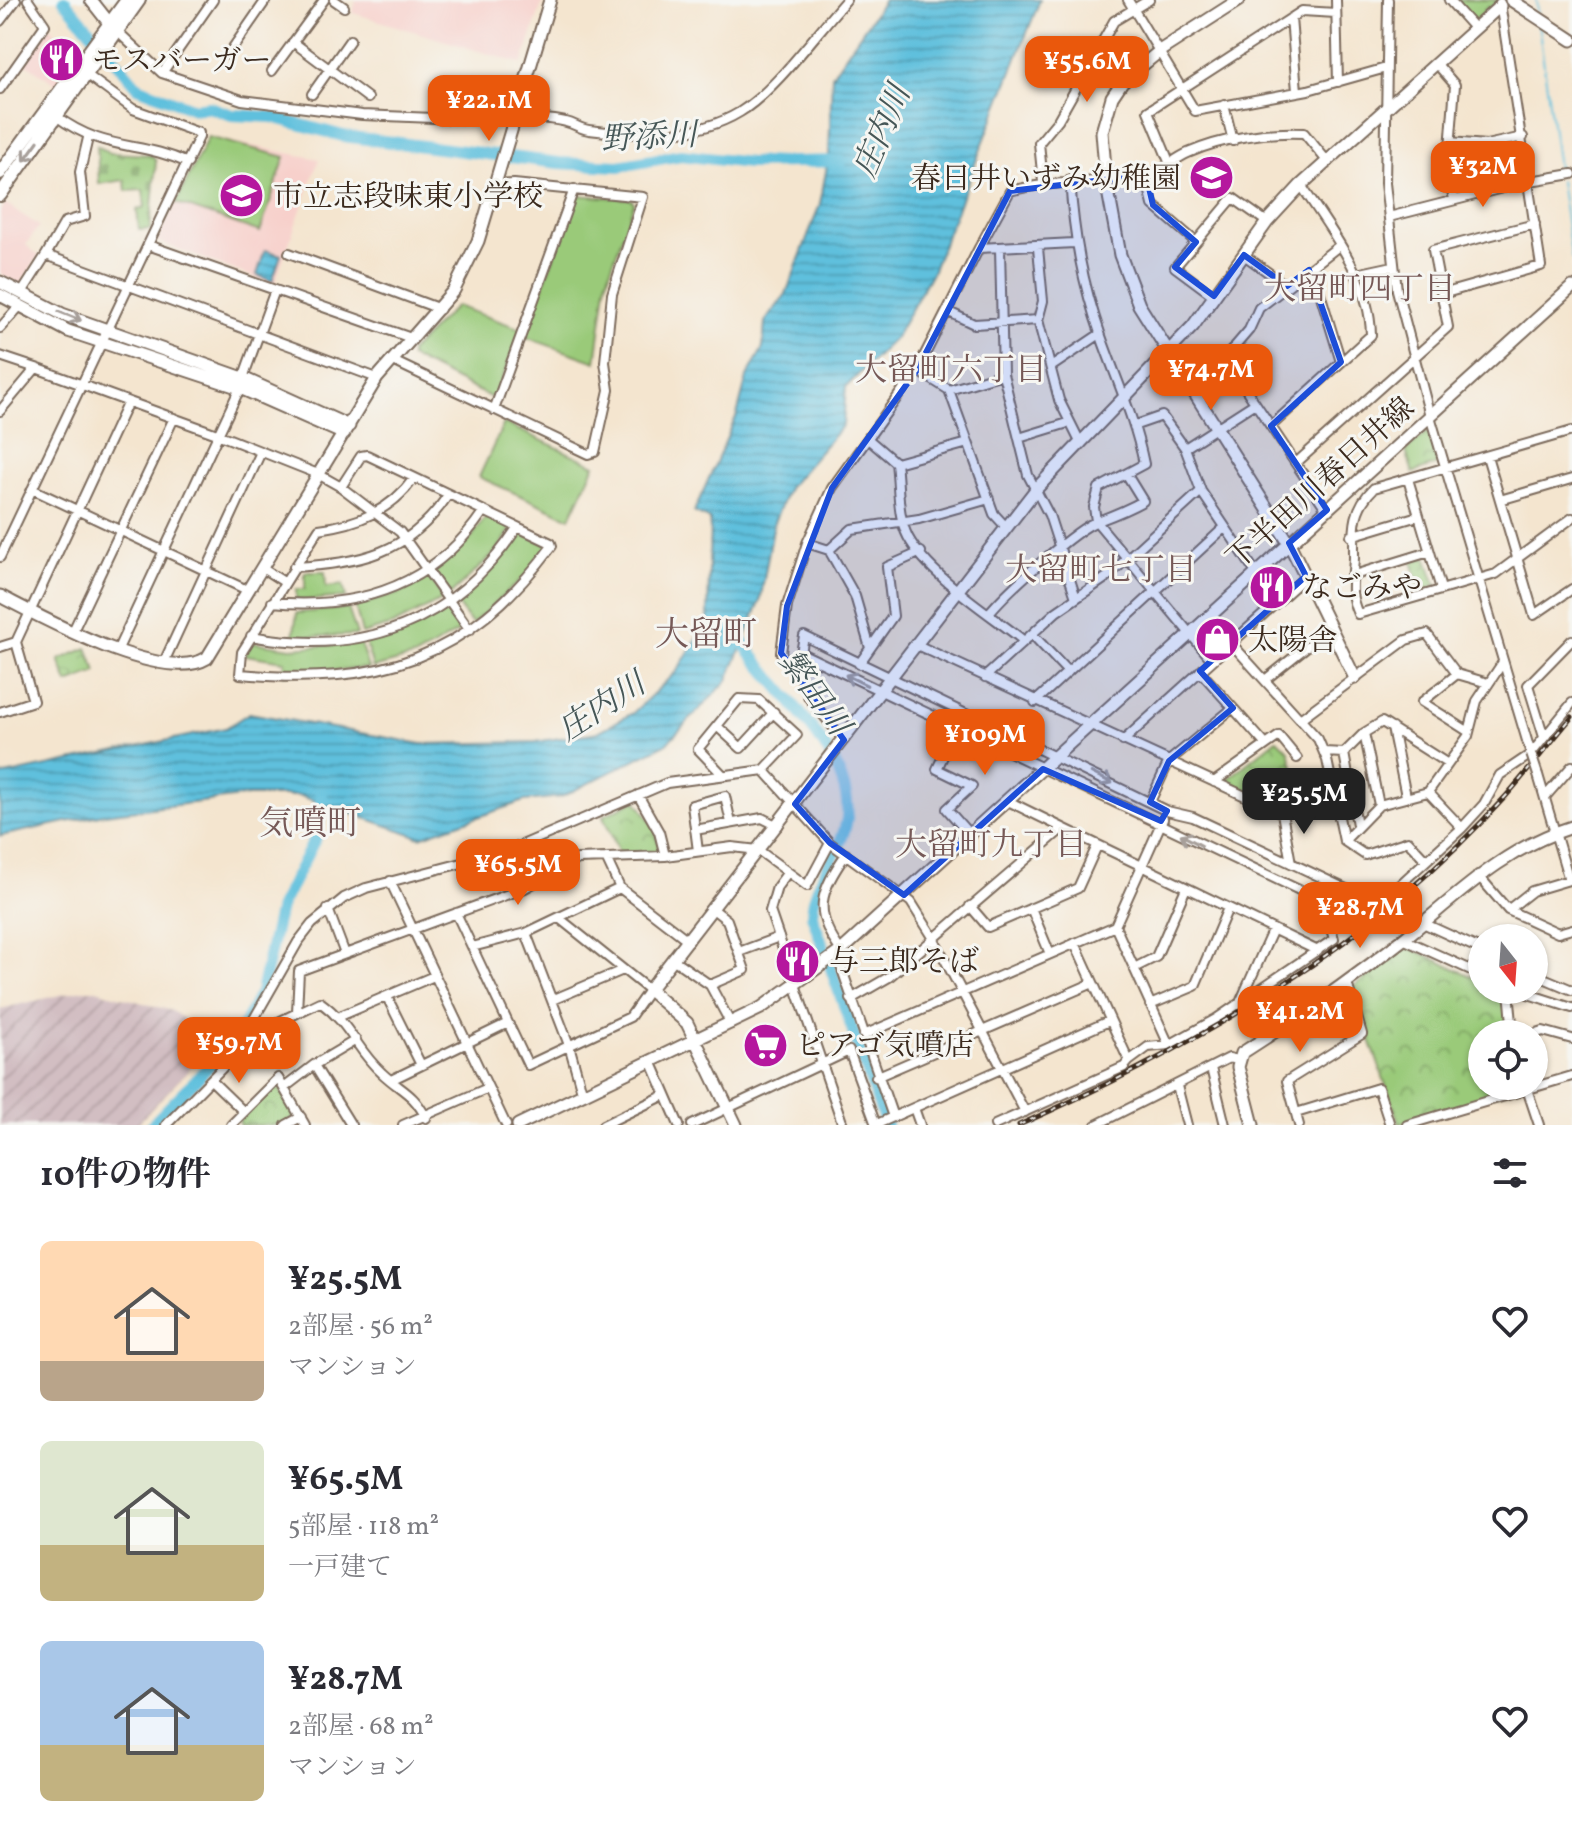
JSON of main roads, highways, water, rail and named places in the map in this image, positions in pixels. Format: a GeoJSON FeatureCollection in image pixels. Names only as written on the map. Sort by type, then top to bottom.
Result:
{"type":"FeatureCollection","features":[{"type":"Feature","properties":{"kind":"main road"},"geometry":{"type":"LineString","coordinates":[[0,195],[89,66],[127,0]]}},
{"type":"Feature","properties":{"kind":"main road"},"geometry":{"type":"LineString","coordinates":[[111,32],[139,0]]}},
{"type":"Feature","properties":{"kind":"main road"},"geometry":{"type":"LineString","coordinates":[[1,168],[89,66]]}},
{"type":"Feature","properties":{"kind":"water","name":"庄内川"},"geometry":{"type":"Polygon","coordinates":[[[884,0],[1040,0],[932,272],[896,337],[846,387],[843,425],[788,488],[774,522],[760,602],[728,680],[666,744],[561,797],[524,801],[420,837],[301,796],[248,796],[104,814],[0,836],[0,776],[226,728],[249,713],[422,744],[536,742],[598,732],[633,713],[677,671],[708,620],[710,520],[694,512],[737,415],[747,377],[763,348],[765,322],[786,294],[820,204],[829,155],[832,75],[884,0]]]}},
{"type":"Feature","properties":{"kind":"water"},"geometry":{"type":"Polygon","coordinates":[[[265,250],[281,255],[272,281],[257,275],[265,250]]]}},
{"type":"Feature","properties":{"kind":"waterway","name":"野添川"},"geometry":{"type":"LineString","coordinates":[[64,0],[138,87],[194,109],[209,107],[232,115],[272,117],[343,136],[559,163],[619,166],[681,155],[749,163],[841,161]]}},
{"type":"Feature","properties":{"kind":"waterway"},"geometry":{"type":"LineString","coordinates":[[1536,0],[1537,12]]}},
{"type":"Feature","properties":{"kind":"waterway"},"geometry":{"type":"LineString","coordinates":[[1538,22],[1559,175]]}},
{"type":"Feature","properties":{"kind":"waterway"},"geometry":{"type":"LineString","coordinates":[[1560,181],[1572,259]]}},
{"type":"Feature","properties":{"kind":"waterway","name":"繁田川"},"geometry":{"type":"LineString","coordinates":[[735,632],[824,744],[846,794],[844,831],[817,890],[812,915],[886,1125]]}},
{"type":"Feature","properties":{"kind":"waterway"},"geometry":{"type":"LineString","coordinates":[[152,1125],[217,1058],[245,1023],[261,992],[280,907],[317,835],[322,795]]}},
{"type":"Feature","properties":{"kind":"railway"},"geometry":{"type":"LineString","coordinates":[[1019,1125],[1153,1061],[1218,1025],[1340,945],[1454,850],[1506,796],[1572,717]]}},
{"type":"Feature","properties":{"kind":"place","name":"モスバーガー"},"geometry":{"type":"Point","coordinates":[61,60]}},
{"type":"Feature","properties":{"kind":"place","name":"春日井いずみ幼稚園"},"geometry":{"type":"Point","coordinates":[1212,178]}},
{"type":"Feature","properties":{"kind":"place","name":"市立志段味東小学校"},"geometry":{"type":"Point","coordinates":[242,196]}},
{"type":"Feature","properties":{"kind":"place","name":"なごみや"},"geometry":{"type":"Point","coordinates":[1271,587]}},
{"type":"Feature","properties":{"kind":"place","name":"太陽舎"},"geometry":{"type":"Point","coordinates":[1217,640]}},
{"type":"Feature","properties":{"kind":"place","name":"与三郎そば"},"geometry":{"type":"Point","coordinates":[798,961]}},
{"type":"Feature","properties":{"kind":"place","name":"ピアゴ気噴店"},"geometry":{"type":"Point","coordinates":[765,1045]}},
{"type":"Feature","properties":{"kind":"district","name":"大留町四丁目"},"geometry":{"type":"Point","coordinates":[1360,288]}},
{"type":"Feature","properties":{"kind":"district","name":"大留町六丁目"},"geometry":{"type":"Point","coordinates":[951,369]}},
{"type":"Feature","properties":{"kind":"district","name":"大留町七丁目"},"geometry":{"type":"Point","coordinates":[1101,569]}},
{"type":"Feature","properties":{"kind":"district","name":"大留町"},"geometry":{"type":"Point","coordinates":[706,633]}},
{"type":"Feature","properties":{"kind":"district","name":"気噴町"},"geometry":{"type":"Point","coordinates":[310,822]}},
{"type":"Feature","properties":{"kind":"district","name":"大留町九丁目"},"geometry":{"type":"Point","coordinates":[991,844]}}]}
